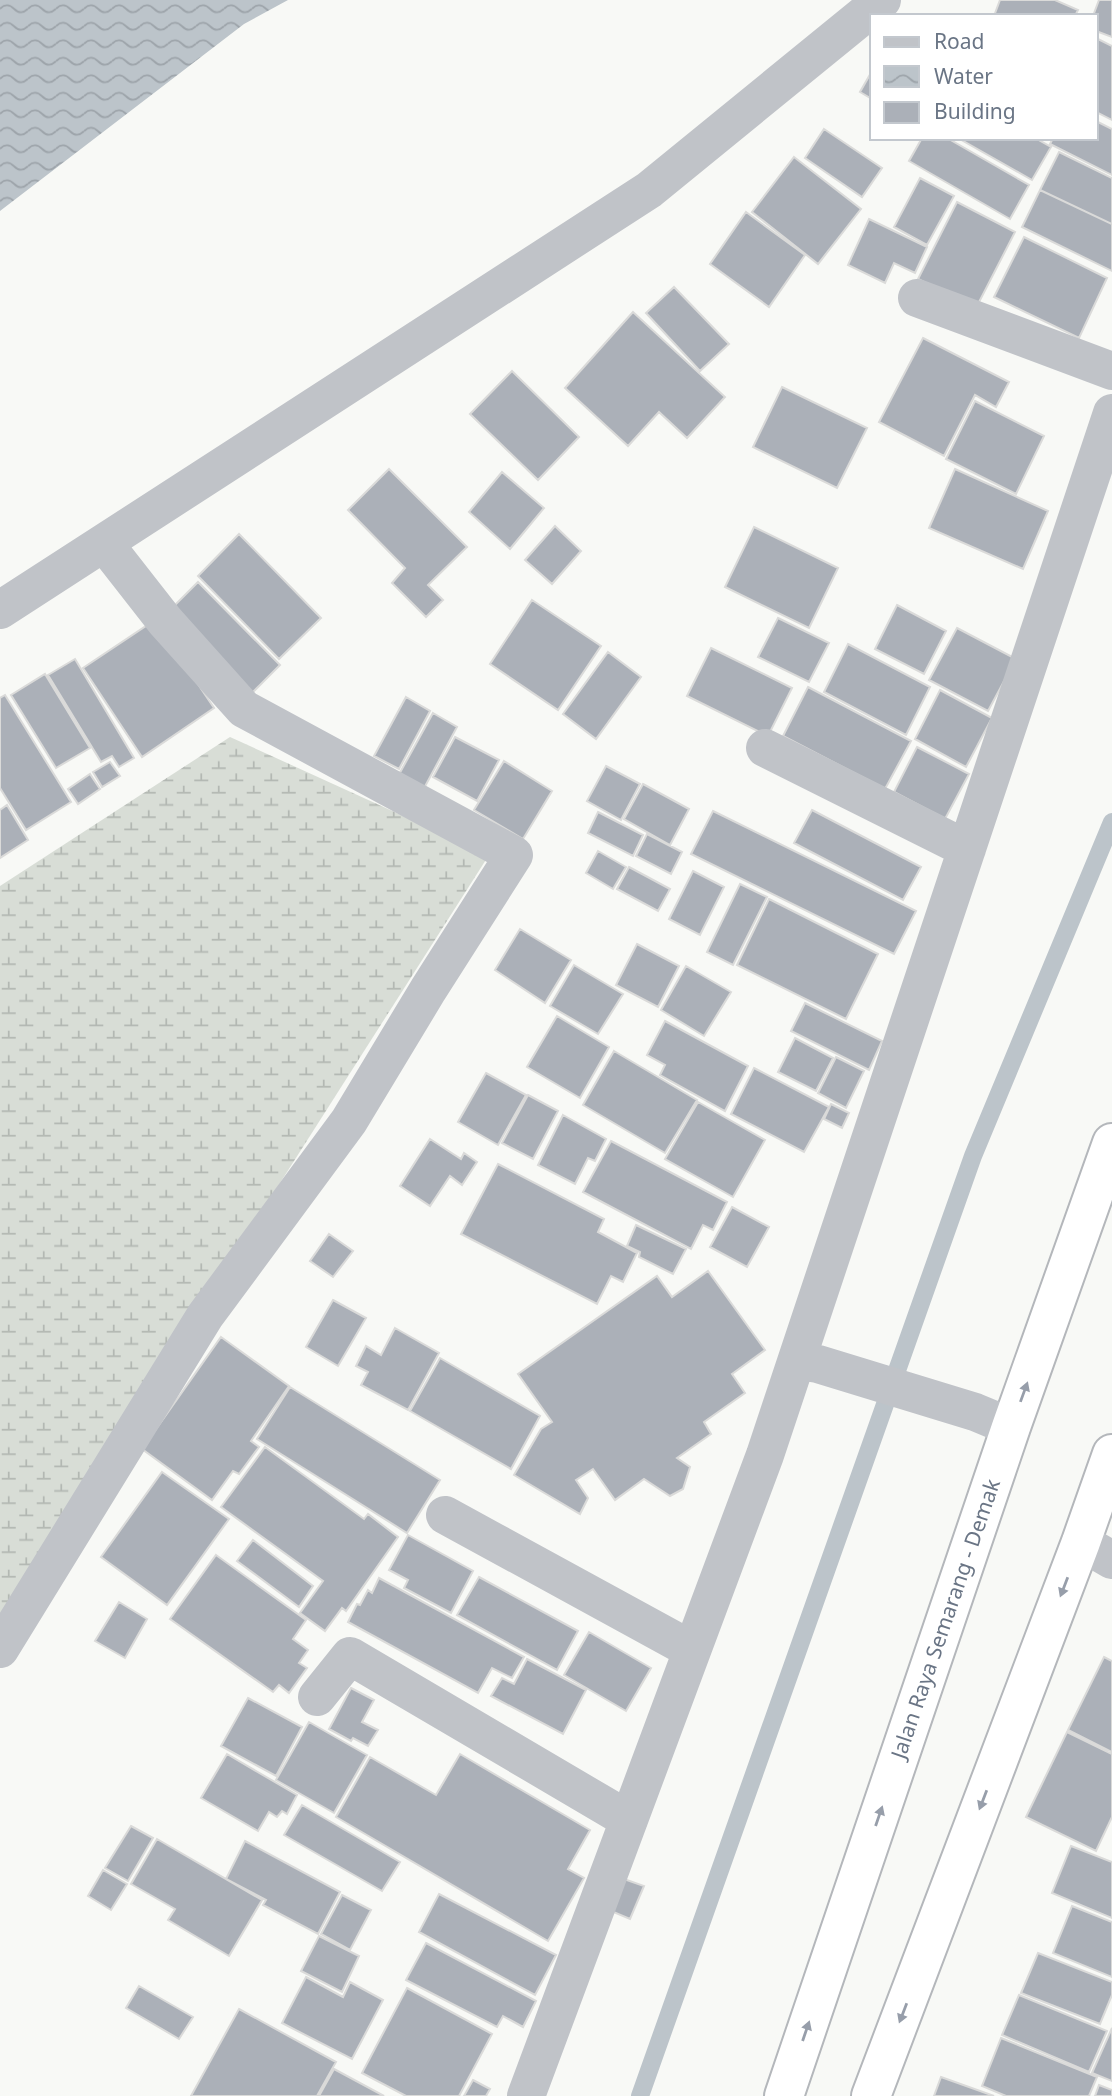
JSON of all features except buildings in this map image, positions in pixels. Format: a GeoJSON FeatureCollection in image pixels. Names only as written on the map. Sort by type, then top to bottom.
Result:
{"type":"FeatureCollection","features":[{"type":"Feature","properties":{"kind":"highway","name":"Jalan Raya Semarang - Demak"},"geometry":{"type":"LineString","coordinates":[[784,2096],[1011,1427],[1112,1143]]}},
{"type":"Feature","properties":{"kind":"highway"},"geometry":{"type":"LineString","coordinates":[[871,2096],[1096,1551],[1112,1454]]}},
{"type":"Feature","properties":{"kind":"street"},"geometry":{"type":"LineString","coordinates":[[0,610],[649,190],[882,0]]}},
{"type":"Feature","properties":{"kind":"street"},"geometry":{"type":"LineString","coordinates":[[917,298],[1112,371]]}},
{"type":"Feature","properties":{"kind":"street"},"geometry":{"type":"LineString","coordinates":[[526,2096],[765,1455],[808,1363],[967,849],[1112,413]]}},
{"type":"Feature","properties":{"kind":"street"},"geometry":{"type":"LineString","coordinates":[[0,1649],[205,1315],[349,1121],[428,990],[514,856],[244,709],[165,621],[104,543]]}},
{"type":"Feature","properties":{"kind":"street"},"geometry":{"type":"LineString","coordinates":[[765,748],[967,849]]}},
{"type":"Feature","properties":{"kind":"street"},"geometry":{"type":"LineString","coordinates":[[808,1363],[975,1412],[1011,1427]]}},
{"type":"Feature","properties":{"kind":"street"},"geometry":{"type":"LineString","coordinates":[[445,1514],[692,1650]]}},
{"type":"Feature","properties":{"kind":"street"},"geometry":{"type":"LineString","coordinates":[[317,1697],[350,1656],[629,1820]]}},
{"type":"Feature","properties":{"kind":"green space"},"geometry":{"type":"Polygon","coordinates":[[[230,737],[489,855],[201,1307],[0,1615],[0,886],[230,737]]]}},
{"type":"Feature","properties":{"kind":"water"},"geometry":{"type":"Polygon","coordinates":[[[0,0],[288,0],[244,24],[0,211],[0,0]]]}},
{"type":"Feature","properties":{"kind":"waterway"},"geometry":{"type":"LineString","coordinates":[[640,2096],[973,1156],[1112,822]]}}]}
